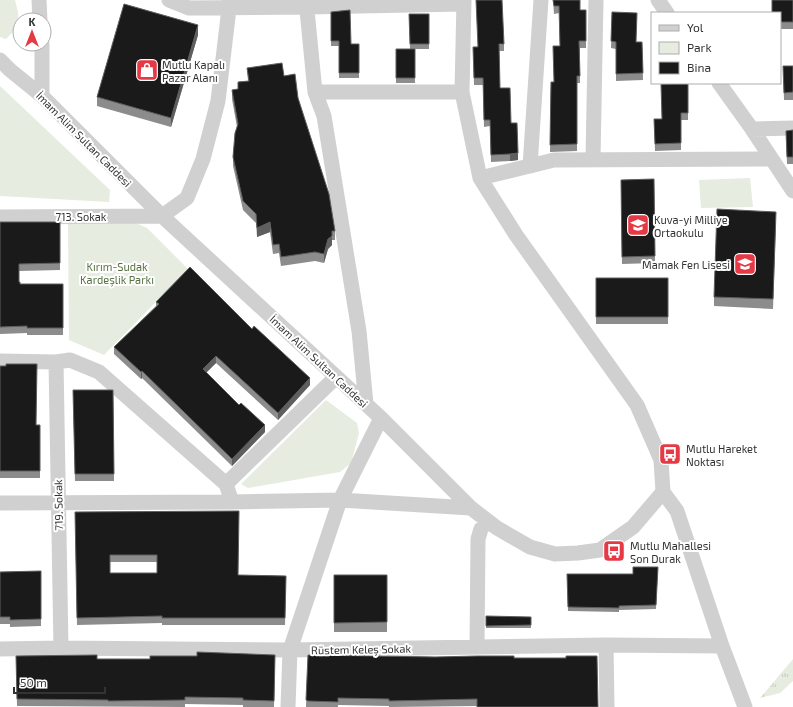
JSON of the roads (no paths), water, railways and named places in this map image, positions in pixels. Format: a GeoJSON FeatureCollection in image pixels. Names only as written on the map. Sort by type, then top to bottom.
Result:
{"type":"FeatureCollection","features":[{"type":"Feature","properties":{"kind":"street"},"geometry":{"type":"LineString","coordinates":[[39,0],[40,12]]}},
{"type":"Feature","properties":{"kind":"street"},"geometry":{"type":"LineString","coordinates":[[169,0],[189,8],[230,4],[464,2],[462,92],[480,178],[516,235],[637,405],[661,460],[663,492],[677,512],[722,646],[745,707]]}},
{"type":"Feature","properties":{"kind":"street"},"geometry":{"type":"LineString","coordinates":[[530,166],[541,0]]}},
{"type":"Feature","properties":{"kind":"street"},"geometry":{"type":"LineString","coordinates":[[593,160],[596,0]]}},
{"type":"Feature","properties":{"kind":"street"},"geometry":{"type":"LineString","coordinates":[[658,0],[667,12]]}},
{"type":"Feature","properties":{"kind":"street"},"geometry":{"type":"LineString","coordinates":[[162,216],[187,198],[202,159],[218,101],[230,4]]}},
{"type":"Feature","properties":{"kind":"street"},"geometry":{"type":"LineString","coordinates":[[306,4],[315,92],[324,116],[359,331],[366,404]]}},
{"type":"Feature","properties":{"kind":"street"},"geometry":{"type":"LineString","coordinates":[[42,52],[42,96]]}},
{"type":"Feature","properties":{"kind":"street","name":"İmam Alim Sultan Caddesi"},"geometry":{"type":"LineString","coordinates":[[3,67],[42,96],[162,216],[381,418],[471,508],[497,528],[530,547],[556,554],[600,550],[633,527],[663,492]]}},
{"type":"Feature","properties":{"kind":"street"},"geometry":{"type":"LineString","coordinates":[[720,84],[752,129],[793,191]]}},
{"type":"Feature","properties":{"kind":"street"},"geometry":{"type":"LineString","coordinates":[[315,92],[462,92]]}},
{"type":"Feature","properties":{"kind":"street"},"geometry":{"type":"LineString","coordinates":[[752,129],[793,128]]}},
{"type":"Feature","properties":{"kind":"street"},"geometry":{"type":"LineString","coordinates":[[480,178],[554,160],[772,159]]}},
{"type":"Feature","properties":{"kind":"street","name":"713. Sokak"},"geometry":{"type":"LineString","coordinates":[[0,216],[162,216]]}},
{"type":"Feature","properties":{"kind":"street"},"geometry":{"type":"LineString","coordinates":[[0,361],[56,362],[70,360],[99,372],[226,484],[232,502]]}},
{"type":"Feature","properties":{"kind":"street","name":"719. Sokak"},"geometry":{"type":"LineString","coordinates":[[56,362],[61,648]]}},
{"type":"Feature","properties":{"kind":"street"},"geometry":{"type":"LineString","coordinates":[[226,484],[336,377]]}},
{"type":"Feature","properties":{"kind":"street"},"geometry":{"type":"LineString","coordinates":[[288,707],[290,650],[340,500],[381,418]]}},
{"type":"Feature","properties":{"kind":"street"},"geometry":{"type":"LineString","coordinates":[[0,502],[232,502],[340,500],[471,508]]}},
{"type":"Feature","properties":{"kind":"street"},"geometry":{"type":"LineString","coordinates":[[477,647],[478,539],[481,529],[487,521]]}},
{"type":"Feature","properties":{"kind":"street"},"geometry":{"type":"LineString","coordinates":[[606,645],[606,707]]}},
{"type":"Feature","properties":{"kind":"street","name":"Rüstem Keleş Sokak"},"geometry":{"type":"LineString","coordinates":[[0,649],[61,648],[290,650],[606,645],[722,646]]}},
{"type":"Feature","properties":{"kind":"place","name":"Mutlu Kapalı Pazar Alanı"},"geometry":{"type":"Point","coordinates":[147,70]}},
{"type":"Feature","properties":{"kind":"place","name":"Kuva-yi Milliye Ortaokulu"},"geometry":{"type":"Point","coordinates":[638,225]}},
{"type":"Feature","properties":{"kind":"place","name":"Mamak Fen Lisesi"},"geometry":{"type":"Point","coordinates":[745,264]}},
{"type":"Feature","properties":{"kind":"place","name":"Mutlu Hareket Noktası"},"geometry":{"type":"Point","coordinates":[670,454]}},
{"type":"Feature","properties":{"kind":"place","name":"Mutlu Mahallesi Son Durak"},"geometry":{"type":"Point","coordinates":[614,551]}},
{"type":"Feature","properties":{"kind":"park label","name":"Kırım-Sudak Kardeşlik Parkı"},"geometry":{"type":"Point","coordinates":[117,272]}}]}
